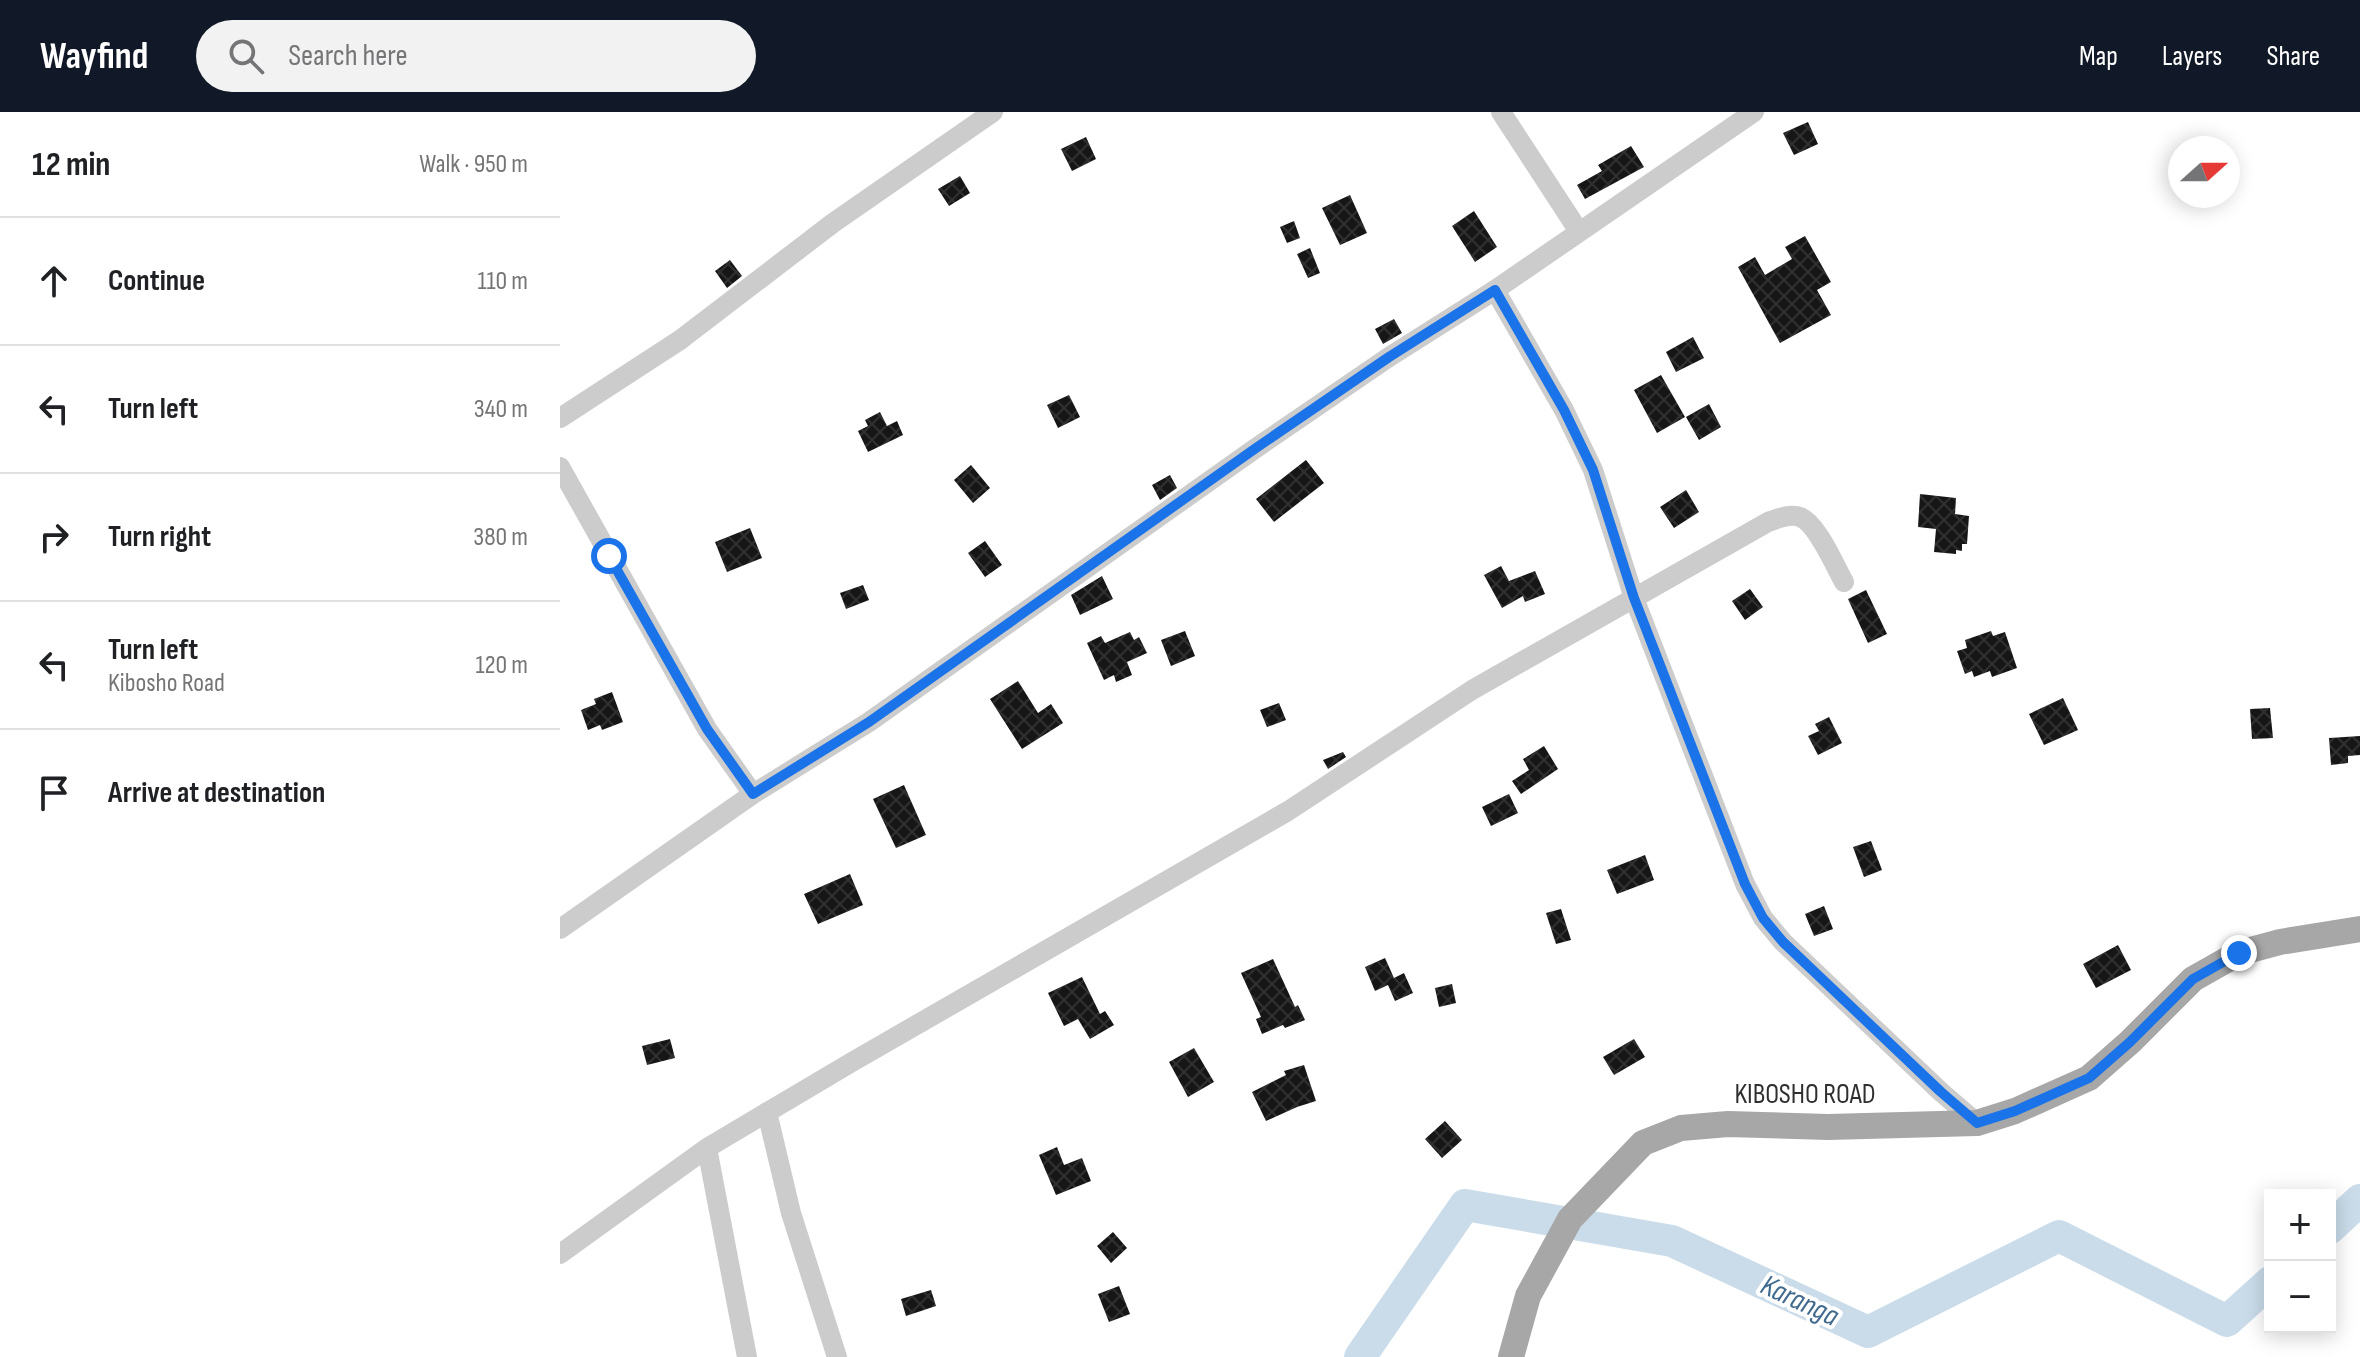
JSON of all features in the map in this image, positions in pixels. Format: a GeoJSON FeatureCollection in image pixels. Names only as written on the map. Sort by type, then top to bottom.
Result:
{"type":"FeatureCollection","features":[{"type":"Feature","properties":{"kind":"main road","name":"KIBOSHO ROAD"},"geometry":{"type":"LineString","coordinates":[[1511,1357],[1528,1296],[1570,1219],[1643,1143],[1681,1128],[1728,1124],[1828,1127],[1977,1123],[2015,1111],[2089,1078],[2193,979],[2239,953],[2280,942],[2360,929]]}},
{"type":"Feature","properties":{"kind":"street"},"geometry":{"type":"LineString","coordinates":[[560,418],[680,340],[965,119],[993,112]]}},
{"type":"Feature","properties":{"kind":"street"},"geometry":{"type":"LineString","coordinates":[[1501,112],[1578,230]]}},
{"type":"Feature","properties":{"kind":"street"},"geometry":{"type":"LineString","coordinates":[[560,929],[753,794],[869,722],[1256,448],[1389,357],[1495,290],[1578,230],[1754,112]]}},
{"type":"Feature","properties":{"kind":"street"},"geometry":{"type":"LineString","coordinates":[[1495,290],[1564,410],[1593,470],[1634,598],[1745,884],[1763,918],[1783,942],[1977,1123]]}},
{"type":"Feature","properties":{"kind":"street"},"geometry":{"type":"LineString","coordinates":[[560,467],[707,729],[753,794]]}},
{"type":"Feature","properties":{"kind":"street"},"geometry":{"type":"LineString","coordinates":[[560,1254],[707,1148],[1288,811],[1472,690],[1768,522],[1799,516],[1813,527],[1844,582]]}},
{"type":"Feature","properties":{"kind":"street"},"geometry":{"type":"LineString","coordinates":[[767,1112],[791,1213],[837,1357]]}},
{"type":"Feature","properties":{"kind":"street"},"geometry":{"type":"LineString","coordinates":[[707,1148],[747,1357]]}},
{"type":"Feature","properties":{"kind":"building"},"geometry":{"type":"Polygon","coordinates":[[[1808,122],[1818,144],[1794,155],[1783,133],[1808,122]]]}},
{"type":"Feature","properties":{"kind":"building"},"geometry":{"type":"Polygon","coordinates":[[[1086,137],[1096,159],[1072,171],[1061,149],[1086,137]]]}},
{"type":"Feature","properties":{"kind":"building"},"geometry":{"type":"Polygon","coordinates":[[[1631,146],[1644,167],[1585,199],[1577,185],[1602,171],[1598,165],[1631,146]]]}},
{"type":"Feature","properties":{"kind":"building"},"geometry":{"type":"Polygon","coordinates":[[[960,176],[970,193],[949,206],[938,189],[960,176]]]}},
{"type":"Feature","properties":{"kind":"building"},"geometry":{"type":"Polygon","coordinates":[[[1350,195],[1367,233],[1340,245],[1322,208],[1350,195]]]}},
{"type":"Feature","properties":{"kind":"building"},"geometry":{"type":"Polygon","coordinates":[[[1474,211],[1497,247],[1475,262],[1452,226],[1474,211]]]}},
{"type":"Feature","properties":{"kind":"building"},"geometry":{"type":"Polygon","coordinates":[[[1294,221],[1300,238],[1287,243],[1280,227],[1294,221]]]}},
{"type":"Feature","properties":{"kind":"building"},"geometry":{"type":"Polygon","coordinates":[[[1805,236],[1831,282],[1817,290],[1831,315],[1780,343],[1738,267],[1755,257],[1765,275],[1792,259],[1785,247],[1805,236]]]}},
{"type":"Feature","properties":{"kind":"building"},"geometry":{"type":"Polygon","coordinates":[[[1310,248],[1320,273],[1308,278],[1297,254],[1310,248]]]}},
{"type":"Feature","properties":{"kind":"building"},"geometry":{"type":"Polygon","coordinates":[[[730,260],[742,276],[727,288],[715,271],[730,260]]]}},
{"type":"Feature","properties":{"kind":"building"},"geometry":{"type":"Polygon","coordinates":[[[1394,319],[1402,333],[1383,344],[1375,329],[1394,319]]]}},
{"type":"Feature","properties":{"kind":"building"},"geometry":{"type":"Polygon","coordinates":[[[1693,337],[1704,358],[1676,372],[1666,352],[1693,337]]]}},
{"type":"Feature","properties":{"kind":"building"},"geometry":{"type":"Polygon","coordinates":[[[1661,375],[1685,417],[1657,433],[1634,390],[1661,375]]]}},
{"type":"Feature","properties":{"kind":"building"},"geometry":{"type":"Polygon","coordinates":[[[1069,395],[1080,417],[1058,428],[1047,405],[1069,395]]]}},
{"type":"Feature","properties":{"kind":"building"},"geometry":{"type":"Polygon","coordinates":[[[1709,404],[1721,427],[1699,440],[1686,417],[1709,404]]]}},
{"type":"Feature","properties":{"kind":"building"},"geometry":{"type":"Polygon","coordinates":[[[880,412],[887,426],[897,421],[903,435],[868,452],[858,431],[868,426],[865,420],[880,412]]]}},
{"type":"Feature","properties":{"kind":"building"},"geometry":{"type":"Polygon","coordinates":[[[1306,460],[1324,483],[1274,522],[1256,499],[1306,460]]]}},
{"type":"Feature","properties":{"kind":"building"},"geometry":{"type":"Polygon","coordinates":[[[971,465],[990,488],[973,503],[954,480],[971,465]]]}},
{"type":"Feature","properties":{"kind":"building"},"geometry":{"type":"Polygon","coordinates":[[[1170,475],[1177,488],[1160,500],[1152,485],[1170,475]]]}},
{"type":"Feature","properties":{"kind":"building"},"geometry":{"type":"Polygon","coordinates":[[[1686,490],[1699,512],[1674,528],[1660,507],[1686,490]]]}},
{"type":"Feature","properties":{"kind":"building"},"geometry":{"type":"Polygon","coordinates":[[[1920,494],[1956,498],[1955,514],[1969,516],[1967,544],[1962,544],[1962,551],[1956,550],[1956,554],[1934,552],[1936,529],[1918,527],[1920,494]]]}},
{"type":"Feature","properties":{"kind":"building"},"geometry":{"type":"Polygon","coordinates":[[[750,528],[762,558],[727,572],[715,542],[750,528]]]}},
{"type":"Feature","properties":{"kind":"building"},"geometry":{"type":"Polygon","coordinates":[[[985,541],[1002,565],[985,577],[968,553],[985,541]]]}},
{"type":"Feature","properties":{"kind":"building"},"geometry":{"type":"Polygon","coordinates":[[[1501,566],[1509,581],[1535,571],[1545,594],[1525,602],[1523,596],[1502,608],[1484,575],[1501,566]]]}},
{"type":"Feature","properties":{"kind":"building"},"geometry":{"type":"Polygon","coordinates":[[[1102,576],[1113,599],[1080,615],[1071,595],[1102,576]]]}},
{"type":"Feature","properties":{"kind":"building"},"geometry":{"type":"Polygon","coordinates":[[[863,585],[869,600],[846,609],[840,593],[863,585]]]}},
{"type":"Feature","properties":{"kind":"building"},"geometry":{"type":"Polygon","coordinates":[[[1750,589],[1763,607],[1745,620],[1732,601],[1750,589]]]}},
{"type":"Feature","properties":{"kind":"building"},"geometry":{"type":"Polygon","coordinates":[[[1866,590],[1887,634],[1868,643],[1848,599],[1866,590]]]}},
{"type":"Feature","properties":{"kind":"building"},"geometry":{"type":"Polygon","coordinates":[[[1185,631],[1195,656],[1171,666],[1161,640],[1185,631]]]}},
{"type":"Feature","properties":{"kind":"building"},"geometry":{"type":"Polygon","coordinates":[[[1991,631],[1993,636],[2005,632],[2017,668],[1992,677],[1990,671],[1974,677],[1972,671],[1965,674],[1957,651],[1967,648],[1965,640],[1991,631]]]}},
{"type":"Feature","properties":{"kind":"building"},"geometry":{"type":"Polygon","coordinates":[[[1130,632],[1134,640],[1139,637],[1147,653],[1127,662],[1132,675],[1116,682],[1114,675],[1104,680],[1087,643],[1101,636],[1105,643],[1130,632]]]}},
{"type":"Feature","properties":{"kind":"building"},"geometry":{"type":"Polygon","coordinates":[[[1018,681],[1038,713],[1051,704],[1063,723],[1022,749],[990,699],[1018,681]]]}},
{"type":"Feature","properties":{"kind":"building"},"geometry":{"type":"Polygon","coordinates":[[[612,692],[623,722],[602,730],[600,725],[588,730],[581,710],[596,704],[594,699],[612,692]]]}},
{"type":"Feature","properties":{"kind":"building"},"geometry":{"type":"Polygon","coordinates":[[[2063,698],[2078,730],[2044,745],[2029,714],[2063,698]]]}},
{"type":"Feature","properties":{"kind":"building"},"geometry":{"type":"Polygon","coordinates":[[[1279,703],[1286,720],[1267,727],[1260,710],[1279,703]]]}},
{"type":"Feature","properties":{"kind":"building"},"geometry":{"type":"Polygon","coordinates":[[[2270,708],[2273,738],[2252,739],[2250,709],[2270,708]]]}},
{"type":"Feature","properties":{"kind":"building"},"geometry":{"type":"Polygon","coordinates":[[[1829,717],[1842,743],[1818,755],[1808,736],[1819,731],[1815,724],[1829,717]]]}},
{"type":"Feature","properties":{"kind":"building"},"geometry":{"type":"Polygon","coordinates":[[[2360,736],[2360,755],[2348,756],[2348,763],[2331,765],[2329,738],[2360,736]]]}},
{"type":"Feature","properties":{"kind":"building"},"geometry":{"type":"Polygon","coordinates":[[[1544,746],[1558,769],[1521,794],[1512,781],[1529,770],[1523,759],[1544,746]]]}},
{"type":"Feature","properties":{"kind":"building"},"geometry":{"type":"Polygon","coordinates":[[[1343,752],[1346,757],[1328,769],[1323,760],[1343,752]]]}},
{"type":"Feature","properties":{"kind":"building"},"geometry":{"type":"Polygon","coordinates":[[[904,785],[926,835],[896,848],[873,799],[904,785]]]}},
{"type":"Feature","properties":{"kind":"building"},"geometry":{"type":"Polygon","coordinates":[[[1509,794],[1518,813],[1491,826],[1482,807],[1509,794]]]}},
{"type":"Feature","properties":{"kind":"building"},"geometry":{"type":"Polygon","coordinates":[[[1871,841],[1882,870],[1864,877],[1853,847],[1871,841]]]}},
{"type":"Feature","properties":{"kind":"building"},"geometry":{"type":"Polygon","coordinates":[[[1645,855],[1654,880],[1617,894],[1607,870],[1645,855]]]}},
{"type":"Feature","properties":{"kind":"building"},"geometry":{"type":"Polygon","coordinates":[[[850,874],[863,905],[818,924],[804,894],[850,874]]]}},
{"type":"Feature","properties":{"kind":"building"},"geometry":{"type":"Polygon","coordinates":[[[1824,906],[1833,929],[1814,936],[1805,914],[1824,906]]]}},
{"type":"Feature","properties":{"kind":"building"},"geometry":{"type":"Polygon","coordinates":[[[1561,909],[1571,940],[1556,944],[1546,913],[1561,909]]]}},
{"type":"Feature","properties":{"kind":"building"},"geometry":{"type":"Polygon","coordinates":[[[2118,945],[2131,970],[2096,988],[2083,964],[2118,945]]]}},
{"type":"Feature","properties":{"kind":"building"},"geometry":{"type":"Polygon","coordinates":[[[1385,958],[1394,978],[1404,973],[1413,993],[1395,1001],[1388,985],[1375,991],[1365,967],[1385,958]]]}},
{"type":"Feature","properties":{"kind":"building"},"geometry":{"type":"Polygon","coordinates":[[[1273,959],[1295,1007],[1298,1005],[1305,1020],[1262,1034],[1256,1019],[1261,1017],[1241,973],[1273,959]]]}},
{"type":"Feature","properties":{"kind":"building"},"geometry":{"type":"Polygon","coordinates":[[[1082,977],[1100,1014],[1105,1011],[1114,1025],[1090,1039],[1078,1019],[1064,1026],[1048,993],[1082,977]]]}},
{"type":"Feature","properties":{"kind":"building"},"geometry":{"type":"Polygon","coordinates":[[[1452,984],[1456,1003],[1439,1007],[1435,988],[1452,984]]]}},
{"type":"Feature","properties":{"kind":"building"},"geometry":{"type":"Polygon","coordinates":[[[670,1039],[675,1058],[647,1065],[642,1046],[670,1039]]]}},
{"type":"Feature","properties":{"kind":"building"},"geometry":{"type":"Polygon","coordinates":[[[1634,1039],[1645,1057],[1614,1075],[1603,1057],[1634,1039]]]}},
{"type":"Feature","properties":{"kind":"building"},"geometry":{"type":"Polygon","coordinates":[[[1194,1048],[1214,1082],[1188,1097],[1169,1062],[1194,1048]]]}},
{"type":"Feature","properties":{"kind":"building"},"geometry":{"type":"Polygon","coordinates":[[[1304,1065],[1316,1101],[1266,1121],[1252,1092],[1286,1075],[1284,1071],[1304,1065]]]}},
{"type":"Feature","properties":{"kind":"building"},"geometry":{"type":"Polygon","coordinates":[[[1445,1121],[1462,1140],[1442,1158],[1425,1139],[1445,1121]]]}},
{"type":"Feature","properties":{"kind":"building"},"geometry":{"type":"Polygon","coordinates":[[[1057,1147],[1064,1165],[1082,1158],[1091,1181],[1056,1195],[1039,1155],[1057,1147]]]}},
{"type":"Feature","properties":{"kind":"building"},"geometry":{"type":"Polygon","coordinates":[[[1113,1232],[1127,1248],[1111,1263],[1097,1246],[1113,1232]]]}},
{"type":"Feature","properties":{"kind":"building"},"geometry":{"type":"Polygon","coordinates":[[[1119,1286],[1130,1314],[1109,1322],[1098,1294],[1119,1286]]]}},
{"type":"Feature","properties":{"kind":"building"},"geometry":{"type":"Polygon","coordinates":[[[931,1290],[936,1306],[906,1316],[901,1299],[931,1290]]]}},
{"type":"Feature","properties":{"kind":"waterway","name":"Karanga"},"geometry":{"type":"LineString","coordinates":[[2336,1222],[2360,1200]]}},
{"type":"Feature","properties":{"kind":"waterway","name":"Karanga"},"geometry":{"type":"LineString","coordinates":[[1360,1357],[1465,1205],[1672,1241],[1868,1332],[2059,1236],[2227,1321],[2264,1287]]}},
{"type":"Feature","properties":{"kind":"route"},"geometry":{"type":"LineString","coordinates":[[609,556],[707,729],[753,794],[869,722],[1256,448],[1389,357],[1495,290],[1564,410],[1593,470],[1634,598],[1698,768],[1745,884],[1763,918],[1783,942],[1941,1092],[1977,1123],[2015,1111],[2089,1078],[2193,979],[2239,953]]}}]}
